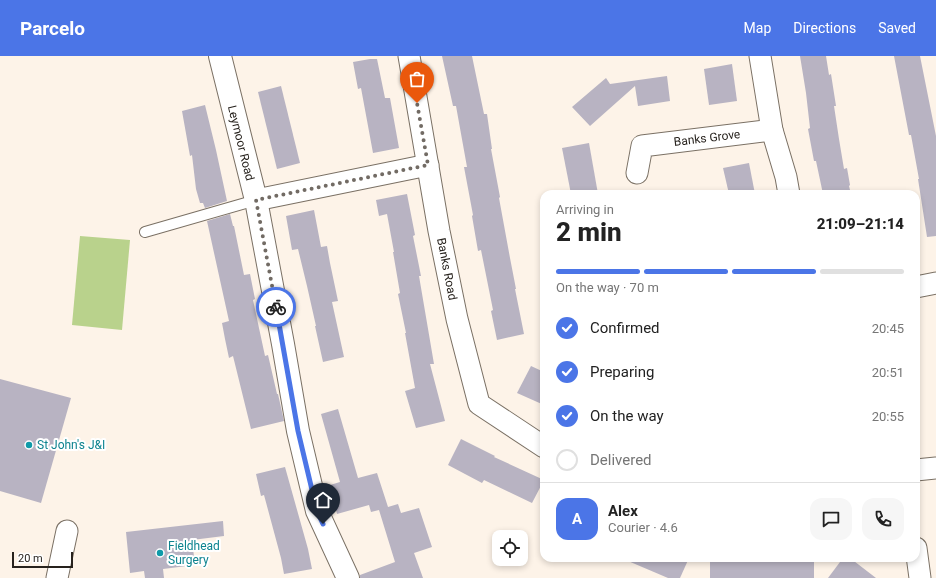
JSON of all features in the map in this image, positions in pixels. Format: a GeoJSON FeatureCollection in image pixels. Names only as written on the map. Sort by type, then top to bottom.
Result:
{"type":"FeatureCollection","features":[{"type":"Feature","properties":{"kind":"street","name":"Leymoor Road"},"geometry":{"type":"LineString","coordinates":[[220,56],[256,200],[298,431],[317,511],[348,578]]}},
{"type":"Feature","properties":{"kind":"street","name":"Banks Road"},"geometry":{"type":"LineString","coordinates":[[409,56],[439,231],[457,319],[479,404],[540,445]]}},
{"type":"Feature","properties":{"kind":"street"},"geometry":{"type":"LineString","coordinates":[[760,56],[772,130],[788,190]]}},
{"type":"Feature","properties":{"kind":"street","name":"Banks Grove"},"geometry":{"type":"LineString","coordinates":[[637,173],[637,138],[772,130]]}},
{"type":"Feature","properties":{"kind":"street"},"geometry":{"type":"LineString","coordinates":[[256,200],[428,165]]}},
{"type":"Feature","properties":{"kind":"street"},"geometry":{"type":"LineString","coordinates":[[920,287],[936,283]]}},
{"type":"Feature","properties":{"kind":"street"},"geometry":{"type":"LineString","coordinates":[[920,470],[936,468]]}},
{"type":"Feature","properties":{"kind":"street"},"geometry":{"type":"LineString","coordinates":[[57,578],[67,531]]}},
{"type":"Feature","properties":{"kind":"street"},"geometry":{"type":"LineString","coordinates":[[918,562],[920,578]]}},
{"type":"Feature","properties":{"kind":"lane"},"geometry":{"type":"LineString","coordinates":[[145,232],[256,200]]}},
{"type":"Feature","properties":{"kind":"green space"},"geometry":{"type":"Polygon","coordinates":[[[80,236],[130,240],[122,330],[72,325],[80,236]]]}},
{"type":"Feature","properties":{"kind":"building"},"geometry":{"type":"Polygon","coordinates":[[[442,56],[472,56],[484,114],[487,114],[499,198],[524,334],[497,340],[491,311],[493,310],[481,250],[478,251],[464,167],[467,167],[456,106],[453,106],[442,56]]]}},
{"type":"Feature","properties":{"kind":"building"},"geometry":{"type":"Polygon","coordinates":[[[800,56],[826,56],[829,75],[831,74],[836,106],[834,106],[844,169],[847,168],[850,190],[822,190],[816,161],[814,161],[808,129],[810,128],[800,56]]]}},
{"type":"Feature","properties":{"kind":"building"},"geometry":{"type":"Polygon","coordinates":[[[894,56],[920,56],[936,136],[936,236],[927,237],[919,179],[911,135],[909,135],[894,56]]]}},
{"type":"Feature","properties":{"kind":"building"},"geometry":{"type":"Polygon","coordinates":[[[377,59],[385,98],[390,98],[399,148],[373,153],[361,88],[358,89],[353,62],[377,59]]]}},
{"type":"Feature","properties":{"kind":"building"},"geometry":{"type":"Polygon","coordinates":[[[732,64],[737,101],[709,105],[704,69],[732,64]]]}},
{"type":"Feature","properties":{"kind":"building"},"geometry":{"type":"Polygon","coordinates":[[[667,76],[670,101],[638,106],[635,86],[590,126],[572,107],[606,78],[610,84],[667,76]]]}},
{"type":"Feature","properties":{"kind":"building"},"geometry":{"type":"Polygon","coordinates":[[[281,86],[300,163],[277,169],[258,92],[281,86]]]}},
{"type":"Feature","properties":{"kind":"building"},"geometry":{"type":"Polygon","coordinates":[[[205,105],[227,201],[205,208],[203,203],[200,203],[196,189],[192,155],[190,156],[182,111],[205,105]]]}},
{"type":"Feature","properties":{"kind":"building"},"geometry":{"type":"Polygon","coordinates":[[[589,143],[597,190],[570,190],[562,148],[589,143]]]}},
{"type":"Feature","properties":{"kind":"building"},"geometry":{"type":"Polygon","coordinates":[[[749,163],[754,190],[728,190],[723,168],[749,163]]]}},
{"type":"Feature","properties":{"kind":"building"},"geometry":{"type":"Polygon","coordinates":[[[407,194],[415,235],[413,236],[421,276],[419,276],[434,364],[430,364],[445,421],[416,428],[405,391],[415,388],[398,294],[400,293],[394,252],[387,214],[379,216],[376,200],[407,194]]]}},
{"type":"Feature","properties":{"kind":"building"},"geometry":{"type":"Polygon","coordinates":[[[314,210],[321,247],[327,246],[338,301],[332,302],[344,357],[323,362],[298,249],[292,250],[286,216],[314,210]]]}},
{"type":"Feature","properties":{"kind":"building"},"geometry":{"type":"Polygon","coordinates":[[[230,214],[234,226],[244,275],[250,274],[255,299],[253,300],[265,356],[268,355],[284,421],[251,429],[233,356],[229,358],[222,323],[229,321],[207,221],[230,214]]]}},
{"type":"Feature","properties":{"kind":"building"},"geometry":{"type":"Polygon","coordinates":[[[531,366],[540,370],[540,403],[517,393],[531,366]]]}},
{"type":"Feature","properties":{"kind":"building","name":"St John's J&I"},"geometry":{"type":"Polygon","coordinates":[[[0,379],[71,398],[41,503],[0,491],[0,379]]]}},
{"type":"Feature","properties":{"kind":"building"},"geometry":{"type":"Polygon","coordinates":[[[338,409],[358,478],[377,473],[388,507],[398,504],[401,513],[419,508],[432,547],[414,553],[423,578],[360,578],[360,575],[395,562],[379,510],[371,512],[369,505],[337,514],[330,485],[340,482],[321,414],[338,409]]]}},
{"type":"Feature","properties":{"kind":"building"},"geometry":{"type":"Polygon","coordinates":[[[461,439],[495,456],[494,457],[540,478],[540,488],[532,503],[484,480],[482,483],[448,465],[461,439]]]}},
{"type":"Feature","properties":{"kind":"building"},"geometry":{"type":"Polygon","coordinates":[[[285,467],[308,549],[312,569],[284,574],[264,495],[261,496],[256,474],[285,467]]]}},
{"type":"Feature","properties":{"kind":"building","name":"Fieldhead Surgery"},"geometry":{"type":"Polygon","coordinates":[[[223,521],[224,536],[192,540],[195,565],[163,569],[164,578],[145,578],[144,571],[130,573],[126,532],[223,521]]]}},
{"type":"Feature","properties":{"kind":"building"},"geometry":{"type":"Polygon","coordinates":[[[630,562],[687,562],[680,578],[668,578],[630,562]]]}},
{"type":"Feature","properties":{"kind":"building"},"geometry":{"type":"Polygon","coordinates":[[[710,562],[814,562],[814,578],[710,578],[710,562]]]}},
{"type":"Feature","properties":{"kind":"building"},"geometry":{"type":"Polygon","coordinates":[[[840,562],[855,562],[876,578],[828,578],[840,562]]]}},
{"type":"Feature","properties":{"kind":"way so far"},"geometry":{"type":"LineString","coordinates":[[276,307],[256,200],[428,165],[417,103]]}},
{"type":"Feature","properties":{"kind":"place","name":"St John's J&I"},"geometry":{"type":"Point","coordinates":[29,445]}},
{"type":"Feature","properties":{"kind":"place","name":"Fieldhead Surgery"},"geometry":{"type":"Point","coordinates":[160,553]}},
{"type":"Feature","properties":{"kind":"route"},"geometry":{"type":"LineString","coordinates":[[276,307],[298,431],[317,511],[323,524]]}}]}
